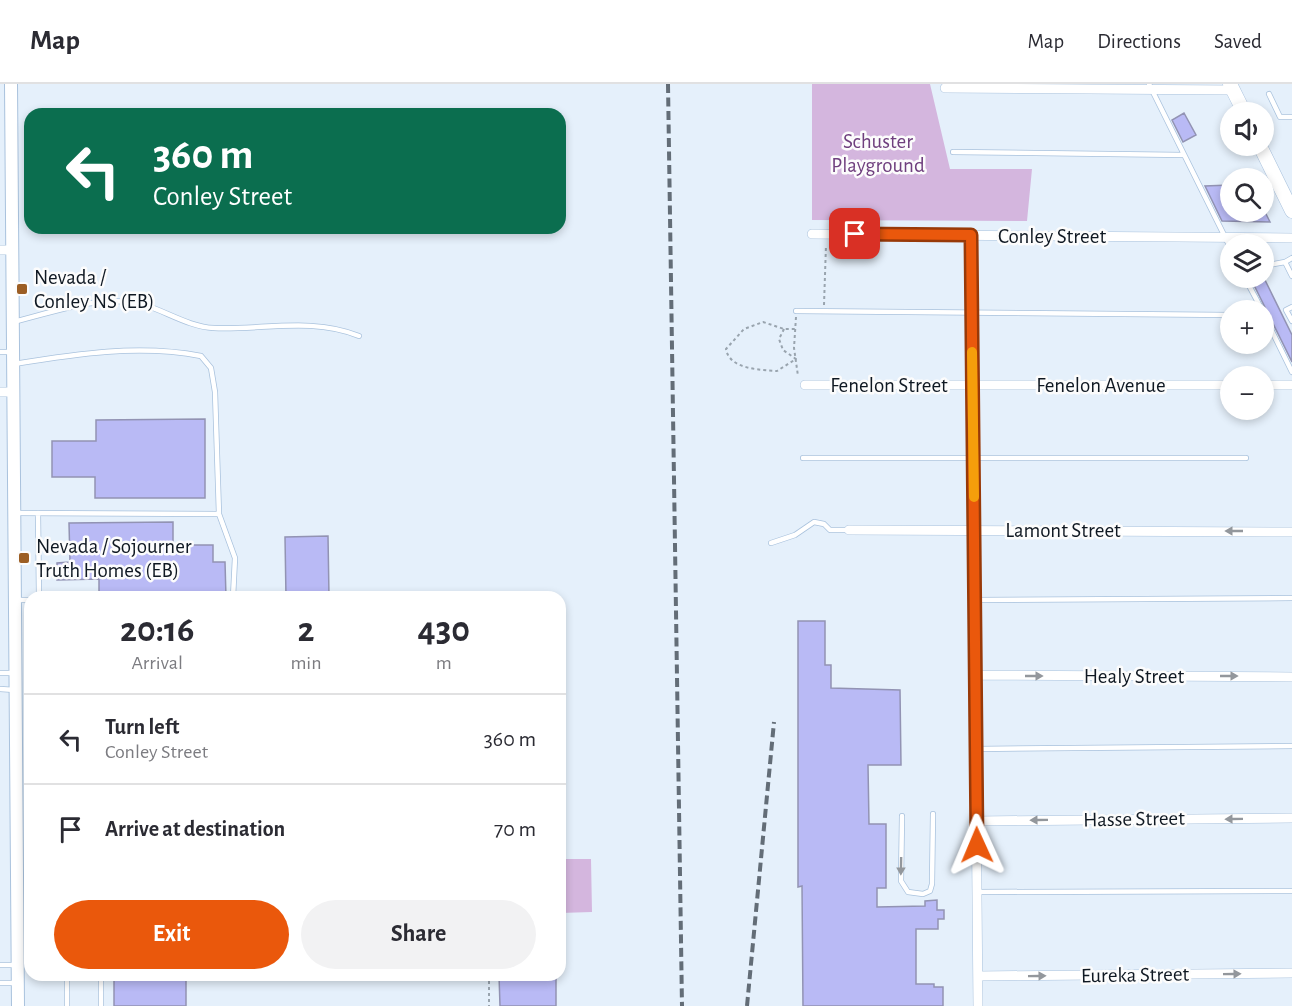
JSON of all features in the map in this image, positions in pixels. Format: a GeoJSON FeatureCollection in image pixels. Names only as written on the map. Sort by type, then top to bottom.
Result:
{"type":"FeatureCollection","features":[{"type":"Feature","properties":{"kind":"main road"},"geometry":{"type":"LineString","coordinates":[[1231,87],[1239,102]]}},
{"type":"Feature","properties":{"kind":"main road"},"geometry":{"type":"LineString","coordinates":[[1265,156],[1292,210]]}},
{"type":"Feature","properties":{"kind":"street"},"geometry":{"type":"LineString","coordinates":[[11,84],[6,108],[6,250],[14,322],[18,1006]]}},
{"type":"Feature","properties":{"kind":"street"},"geometry":{"type":"LineString","coordinates":[[945,88],[1231,87]]}},
{"type":"Feature","properties":{"kind":"street","name":"Conley Street"},"geometry":{"type":"LineString","coordinates":[[812,234],[1220,237]]}},
{"type":"Feature","properties":{"kind":"street"},"geometry":{"type":"LineString","coordinates":[[971,235],[978,1006]]}},
{"type":"Feature","properties":{"kind":"street","name":"Conley Street"},"geometry":{"type":"LineString","coordinates":[[1274,238],[1292,238]]}},
{"type":"Feature","properties":{"kind":"street","name":"Fenelon Street"},"geometry":{"type":"LineString","coordinates":[[805,385],[972,386]]}},
{"type":"Feature","properties":{"kind":"street","name":"Fenelon Avenue"},"geometry":{"type":"LineString","coordinates":[[972,386],[1220,385]]}},
{"type":"Feature","properties":{"kind":"street"},"geometry":{"type":"LineString","coordinates":[[1274,385],[1292,385]]}},
{"type":"Feature","properties":{"kind":"street"},"geometry":{"type":"LineString","coordinates":[[0,392],[14,392]]}},
{"type":"Feature","properties":{"kind":"street","name":"Lamont Street"},"geometry":{"type":"LineString","coordinates":[[849,530],[1292,532]]}},
{"type":"Feature","properties":{"kind":"street","name":"Healy Street"},"geometry":{"type":"LineString","coordinates":[[975,675],[1292,677]]}},
{"type":"Feature","properties":{"kind":"street","name":"Hasse Street"},"geometry":{"type":"LineString","coordinates":[[977,821],[1292,818]]}},
{"type":"Feature","properties":{"kind":"street","name":"Eureka Street"},"geometry":{"type":"LineString","coordinates":[[978,976],[1292,973]]}},
{"type":"Feature","properties":{"kind":"lane"},"geometry":{"type":"LineString","coordinates":[[1150,86],[1224,234]]}},
{"type":"Feature","properties":{"kind":"lane"},"geometry":{"type":"LineString","coordinates":[[1269,94],[1280,117],[1292,117]]}},
{"type":"Feature","properties":{"kind":"lane"},"geometry":{"type":"LineString","coordinates":[[953,152],[1184,155]]}},
{"type":"Feature","properties":{"kind":"lane"},"geometry":{"type":"LineString","coordinates":[[1274,264],[1292,258]]}},
{"type":"Feature","properties":{"kind":"lane"},"geometry":{"type":"LineString","coordinates":[[1285,262],[1292,276]]}},
{"type":"Feature","properties":{"kind":"lane"},"geometry":{"type":"LineString","coordinates":[[14,322],[76,307],[114,301],[143,304],[188,322],[212,328],[327,325],[359,336]]}},
{"type":"Feature","properties":{"kind":"lane"},"geometry":{"type":"LineString","coordinates":[[1292,307],[1286,310],[1292,321]]}},
{"type":"Feature","properties":{"kind":"lane"},"geometry":{"type":"LineString","coordinates":[[796,311],[1220,315]]}},
{"type":"Feature","properties":{"kind":"lane"},"geometry":{"type":"LineString","coordinates":[[1274,336],[1292,372]]}},
{"type":"Feature","properties":{"kind":"lane"},"geometry":{"type":"LineString","coordinates":[[0,352],[14,358],[89,352],[178,351],[201,356],[211,369],[215,392],[219,514],[235,558],[233,591]]}},
{"type":"Feature","properties":{"kind":"lane"},"geometry":{"type":"LineString","coordinates":[[803,458],[1246,458]]}},
{"type":"Feature","properties":{"kind":"lane"},"geometry":{"type":"LineString","coordinates":[[15,513],[219,514]]}},
{"type":"Feature","properties":{"kind":"lane"},"geometry":{"type":"LineString","coordinates":[[38,513],[39,591]]}},
{"type":"Feature","properties":{"kind":"lane","name":"Lamont Street"},"geometry":{"type":"LineString","coordinates":[[771,543],[795,535],[814,522],[822,523],[830,530],[849,530]]}},
{"type":"Feature","properties":{"kind":"lane"},"geometry":{"type":"LineString","coordinates":[[975,600],[1292,598]]}},
{"type":"Feature","properties":{"kind":"lane"},"geometry":{"type":"LineString","coordinates":[[16,600],[24,600]]}},
{"type":"Feature","properties":{"kind":"lane"},"geometry":{"type":"LineString","coordinates":[[0,674],[16,673]]}},
{"type":"Feature","properties":{"kind":"lane"},"geometry":{"type":"LineString","coordinates":[[0,689],[16,690]]}},
{"type":"Feature","properties":{"kind":"lane"},"geometry":{"type":"LineString","coordinates":[[976,748],[1292,746]]}},
{"type":"Feature","properties":{"kind":"lane"},"geometry":{"type":"LineString","coordinates":[[902,816],[901,881],[908,892],[923,894],[930,891],[932,884],[933,814]]}},
{"type":"Feature","properties":{"kind":"lane"},"geometry":{"type":"LineString","coordinates":[[978,892],[1292,891]]}},
{"type":"Feature","properties":{"kind":"lane"},"geometry":{"type":"LineString","coordinates":[[0,965],[18,965]]}},
{"type":"Feature","properties":{"kind":"lane"},"geometry":{"type":"LineString","coordinates":[[67,981],[67,1006]]}},
{"type":"Feature","properties":{"kind":"lane"},"geometry":{"type":"LineString","coordinates":[[100,1006],[101,981]]}},
{"type":"Feature","properties":{"kind":"lane"},"geometry":{"type":"LineString","coordinates":[[0,983],[18,983]]}},
{"type":"Feature","properties":{"kind":"path"},"geometry":{"type":"LineString","coordinates":[[824,311],[826,245],[831,243],[831,234]]}},
{"type":"Feature","properties":{"kind":"path"},"geometry":{"type":"LineString","coordinates":[[796,311],[798,376],[805,385]]}},
{"type":"Feature","properties":{"kind":"path"},"geometry":{"type":"LineString","coordinates":[[796,329],[784,330],[762,322],[744,329],[726,349],[727,355],[738,364],[765,370],[777,371],[796,359]]}},
{"type":"Feature","properties":{"kind":"path"},"geometry":{"type":"LineString","coordinates":[[784,330],[779,339],[781,347],[796,359]]}},
{"type":"Feature","properties":{"kind":"path"},"geometry":{"type":"LineString","coordinates":[[489,981],[489,1006]]}},
{"type":"Feature","properties":{"kind":"green space","name":"Schuster Playground"},"geometry":{"type":"Polygon","coordinates":[[[812,84],[930,84],[950,169],[1032,169],[1027,221],[812,220],[812,84]]]}},
{"type":"Feature","properties":{"kind":"green space"},"geometry":{"type":"Polygon","coordinates":[[[566,859],[591,859],[592,912],[566,913],[566,859]]]}},
{"type":"Feature","properties":{"kind":"building"},"geometry":{"type":"Polygon","coordinates":[[[1184,113],[1196,135],[1183,142],[1172,120],[1184,113]]]}},
{"type":"Feature","properties":{"kind":"building"},"geometry":{"type":"Polygon","coordinates":[[[1220,185],[1220,217],[1205,186],[1220,185]]]}},
{"type":"Feature","properties":{"kind":"building"},"geometry":{"type":"Polygon","coordinates":[[[1255,288],[1269,288],[1292,335],[1292,362],[1274,326],[1274,300],[1261,300],[1255,288]]]}},
{"type":"Feature","properties":{"kind":"building"},"geometry":{"type":"Polygon","coordinates":[[[205,419],[205,498],[95,498],[95,477],[52,477],[52,441],[96,441],[96,420],[205,419]]]}},
{"type":"Feature","properties":{"kind":"building"},"geometry":{"type":"Polygon","coordinates":[[[173,522],[173,545],[213,545],[213,562],[225,562],[226,591],[99,591],[99,579],[57,580],[57,563],[70,562],[69,523],[173,522]]]}},
{"type":"Feature","properties":{"kind":"building"},"geometry":{"type":"Polygon","coordinates":[[[328,536],[329,591],[286,591],[285,537],[328,536]]]}},
{"type":"Feature","properties":{"kind":"building"},"geometry":{"type":"Polygon","coordinates":[[[798,621],[825,621],[825,665],[831,665],[831,688],[900,690],[901,765],[868,765],[869,824],[886,824],[886,888],[877,888],[877,907],[925,906],[925,901],[937,900],[937,910],[944,910],[944,919],[938,919],[938,929],[916,929],[916,984],[934,984],[934,987],[943,987],[943,1006],[803,1006],[802,886],[798,887],[798,621]]]}},
{"type":"Feature","properties":{"kind":"building"},"geometry":{"type":"Polygon","coordinates":[[[114,981],[186,981],[186,1006],[114,1006],[114,981]]]}},
{"type":"Feature","properties":{"kind":"building"},"geometry":{"type":"Polygon","coordinates":[[[499,981],[556,981],[556,1006],[500,1006],[499,981]]]}},
{"type":"Feature","properties":{"kind":"railway"},"geometry":{"type":"LineString","coordinates":[[668,84],[682,1006]]}},
{"type":"Feature","properties":{"kind":"railway"},"geometry":{"type":"LineString","coordinates":[[747,1006],[774,722]]}},
{"type":"Feature","properties":{"kind":"slow traffic"},"geometry":{"type":"LineString","coordinates":[[972,352],[974,497]]}},
{"type":"Feature","properties":{"kind":"place","name":"Nevada / Conley NS (EB)"},"geometry":{"type":"Point","coordinates":[22,289]}},
{"type":"Feature","properties":{"kind":"place","name":"Nevada / Sojourner Truth Homes (EB)"},"geometry":{"type":"Point","coordinates":[24,558]}},
{"type":"Feature","properties":{"kind":"route"},"geometry":{"type":"LineString","coordinates":[[855,234],[971,235],[977,845]]}}]}
